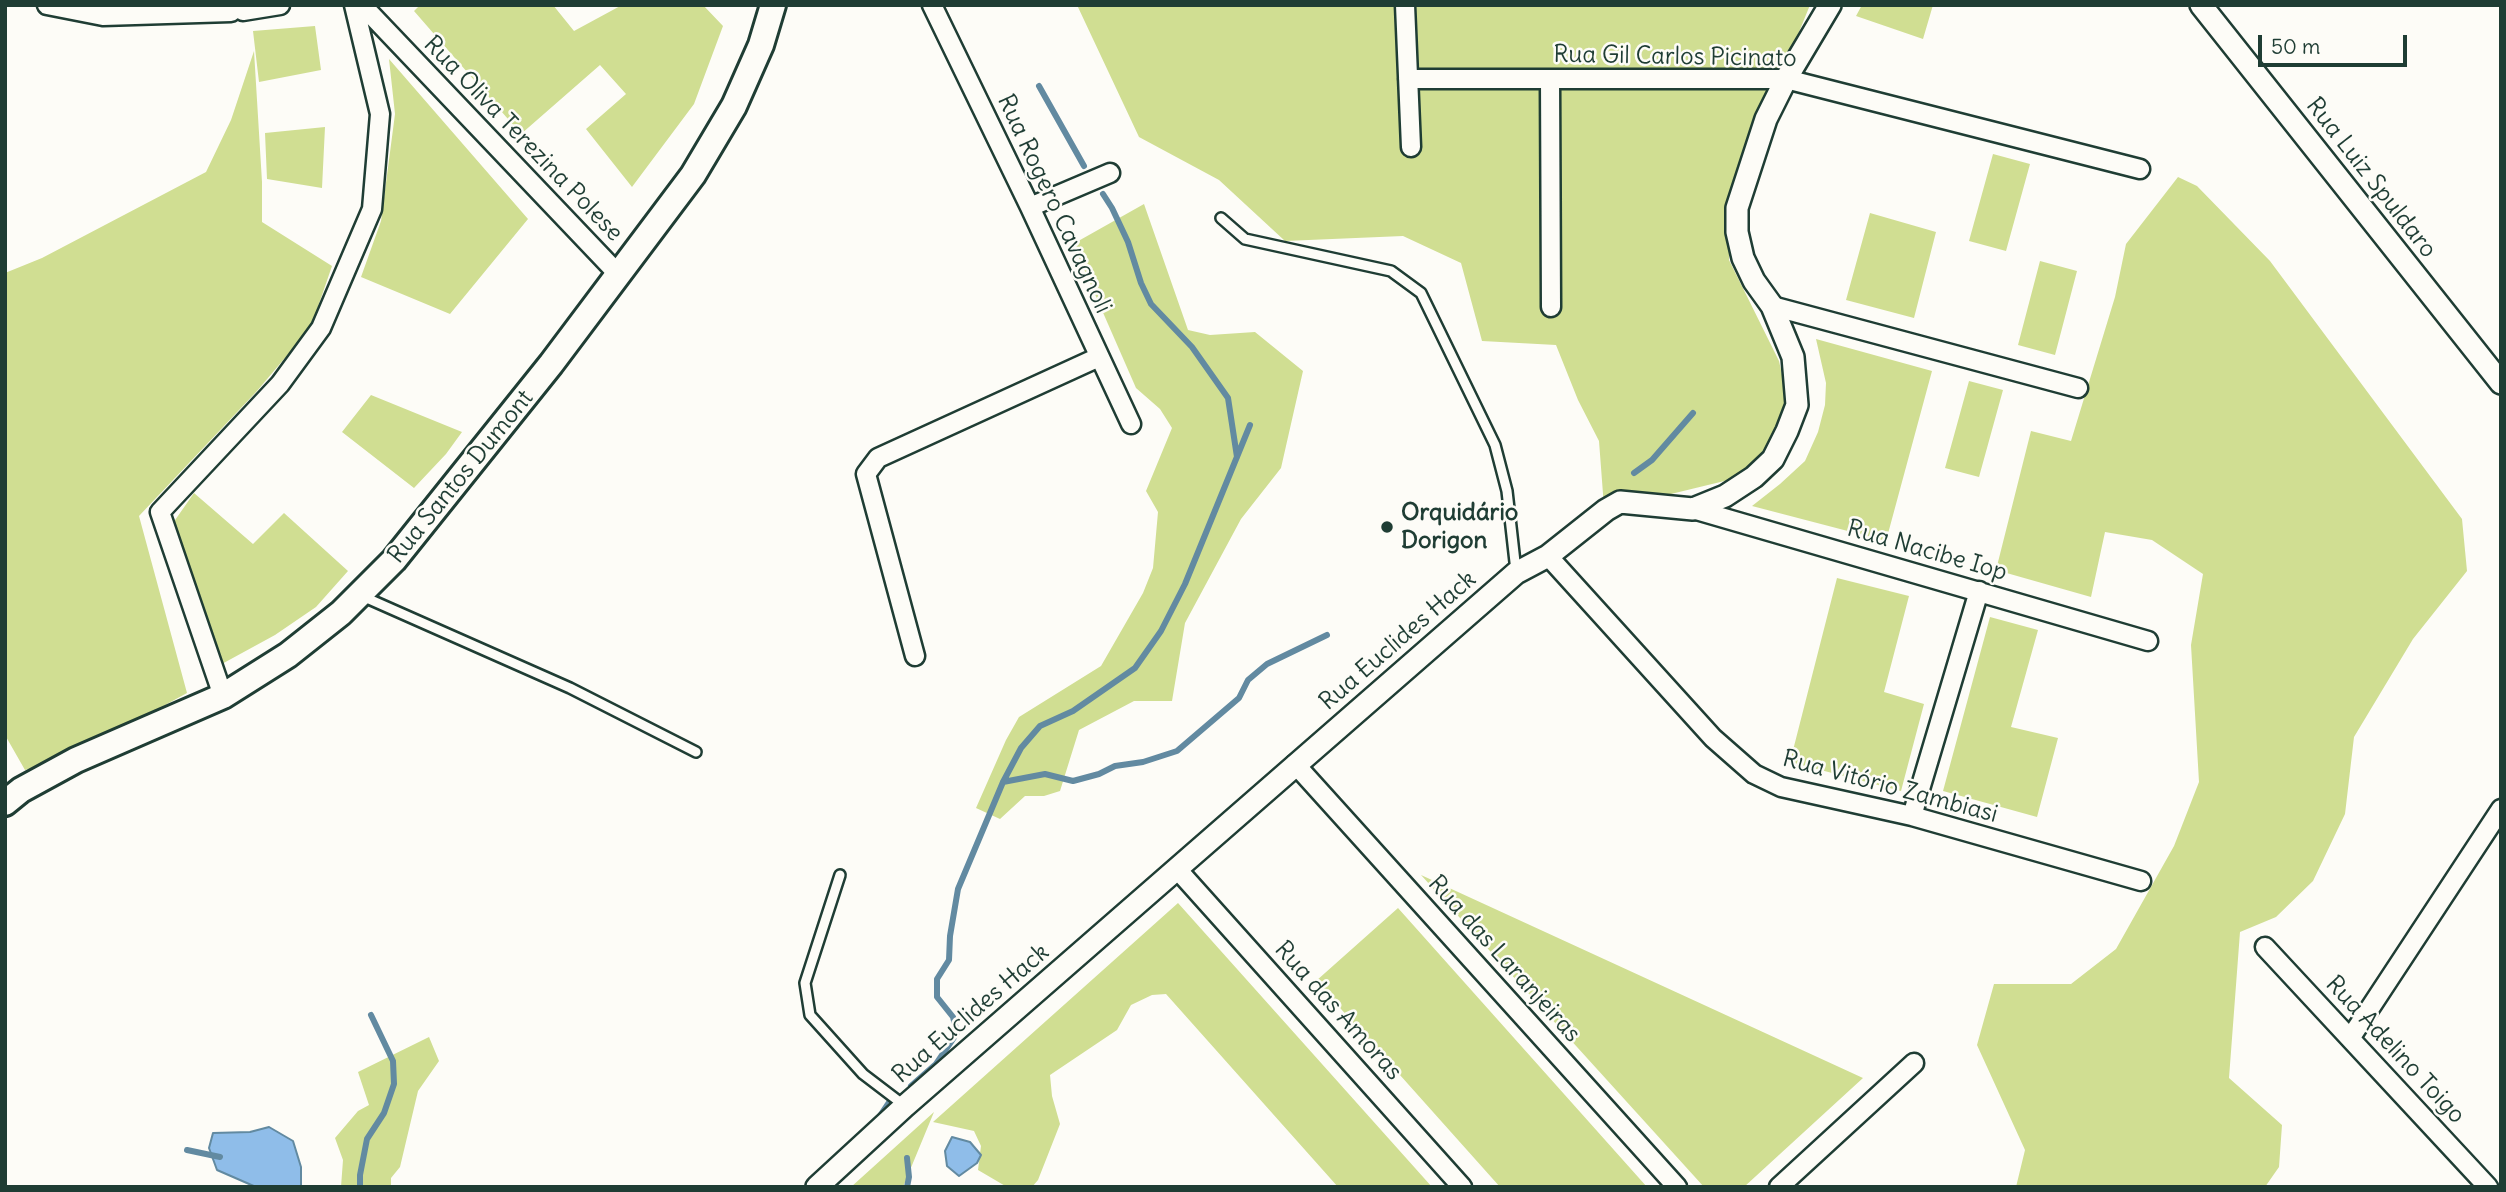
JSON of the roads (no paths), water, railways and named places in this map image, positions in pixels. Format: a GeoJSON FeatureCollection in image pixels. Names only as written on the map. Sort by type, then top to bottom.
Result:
{"type":"FeatureCollection","features":[{"type":"Feature","properties":{"kind":"main road","name":"Rua Santos Dumont"},"geometry":{"type":"LineString","coordinates":[[5,803],[22,790],[76,760],[223,696],[288,655],[360,595],[394,560],[456,485],[693,175],[734,106],[761,45],[773,5]]}},
{"type":"Feature","properties":{"kind":"street"},"geometry":{"type":"LineString","coordinates":[[47,5],[102,11],[237,12],[280,5]]}},
{"type":"Feature","properties":{"kind":"street"},"geometry":{"type":"LineString","coordinates":[[223,696],[160,512],[280,384],[321,328],[372,209],[380,114],[354,5]]}},
{"type":"Feature","properties":{"kind":"street","name":"Rua Oliva Terezina Polese"},"geometry":{"type":"LineString","coordinates":[[362,5],[619,275]]}},
{"type":"Feature","properties":{"kind":"street","name":"Rua Rogero Cavagnoli"},"geometry":{"type":"LineString","coordinates":[[932,5],[1131,424]]}},
{"type":"Feature","properties":{"kind":"street"},"geometry":{"type":"LineString","coordinates":[[1405,5],[1411,147]]}},
{"type":"Feature","properties":{"kind":"street","name":"Rua Euclides Hack"},"geometry":{"type":"LineString","coordinates":[[817,1187],[905,1106],[1516,573],[1548,556],[1620,502],[1693,509],[1725,496],[1754,477],[1773,459],[1797,405],[1793,357],[1772,306],[1754,281],[1743,258],[1737,232],[1737,208],[1766,119],[1786,79],[1830,5]]}},
{"type":"Feature","properties":{"kind":"street","name":"Rua Luiz Spuldaro"},"geometry":{"type":"LineString","coordinates":[[2201,5],[2501,383]]}},
{"type":"Feature","properties":{"kind":"street","name":"Rua Gil Carlos Picinato"},"geometry":{"type":"LineString","coordinates":[[1408,79],[1786,79],[2140,169]]}},
{"type":"Feature","properties":{"kind":"street"},"geometry":{"type":"LineString","coordinates":[[1550,79],[1551,307]]}},
{"type":"Feature","properties":{"kind":"street"},"geometry":{"type":"LineString","coordinates":[[1030,207],[1110,173]]}},
{"type":"Feature","properties":{"kind":"street"},"geometry":{"type":"LineString","coordinates":[[1772,306],[2078,388]]}},
{"type":"Feature","properties":{"kind":"street"},"geometry":{"type":"LineString","coordinates":[[915,656],[866,474],[878,458],[1099,357]]}},
{"type":"Feature","properties":{"kind":"street","name":"Rua Nacibe Iop"},"geometry":{"type":"LineString","coordinates":[[1693,509],[2148,640]]}},
{"type":"Feature","properties":{"kind":"street","name":"Rua Vitório Zambiasi"},"geometry":{"type":"LineString","coordinates":[[1548,556],[1713,738],[1754,774],[1781,787],[1912,816],[2141,881]]}},
{"type":"Feature","properties":{"kind":"street"},"geometry":{"type":"LineString","coordinates":[[1912,816],[1979,591]]}},
{"type":"Feature","properties":{"kind":"street","name":"Rua das Laranjeiras"},"geometry":{"type":"LineString","coordinates":[[1295,764],[1677,1187]]}},
{"type":"Feature","properties":{"kind":"street"},"geometry":{"type":"LineString","coordinates":[[2351,1037],[2501,809]]}},
{"type":"Feature","properties":{"kind":"street","name":"Rua das Amoras"},"geometry":{"type":"LineString","coordinates":[[1177,869],[1462,1187]]}},
{"type":"Feature","properties":{"kind":"street","name":"Rua Adelino Toigo"},"geometry":{"type":"LineString","coordinates":[[2265,947],[2488,1187]]}},
{"type":"Feature","properties":{"kind":"street"},"geometry":{"type":"LineString","coordinates":[[1780,1187],[1913,1063]]}},
{"type":"Feature","properties":{"kind":"lane"},"geometry":{"type":"LineString","coordinates":[[1221,218],[1245,239],[1391,271],[1421,293],[1494,445],[1507,491],[1516,573]]}},
{"type":"Feature","properties":{"kind":"lane"},"geometry":{"type":"LineString","coordinates":[[360,595],[570,688],[696,752]]}},
{"type":"Feature","properties":{"kind":"lane"},"geometry":{"type":"LineString","coordinates":[[841,875],[805,983],[810,1015],[863,1074],[905,1106]]}},
{"type":"Feature","properties":{"kind":"water"},"geometry":{"type":"Polygon","coordinates":[[[269,1127],[293,1141],[301,1167],[301,1187],[256,1187],[217,1170],[209,1148],[213,1133],[250,1132],[269,1127]]]}},
{"type":"Feature","properties":{"kind":"water"},"geometry":{"type":"Polygon","coordinates":[[[952,1137],[970,1142],[981,1155],[977,1163],[959,1176],[947,1166],[945,1151],[952,1137]]]}},
{"type":"Feature","properties":{"kind":"waterway"},"geometry":{"type":"LineString","coordinates":[[1039,86],[1084,166]]}},
{"type":"Feature","properties":{"kind":"waterway"},"geometry":{"type":"LineString","coordinates":[[1103,194],[1128,242],[1151,304],[1192,347],[1228,398],[1237,457]]}},
{"type":"Feature","properties":{"kind":"waterway"},"geometry":{"type":"LineString","coordinates":[[1634,473],[1652,460],[1693,413]]}},
{"type":"Feature","properties":{"kind":"waterway"},"geometry":{"type":"LineString","coordinates":[[911,1086],[936,1064],[957,1033],[953,1017],[937,997],[937,979],[949,960],[958,889],[1003,782],[1021,748],[1040,726],[1073,711],[1135,668],[1161,631],[1185,584],[1250,425]]}},
{"type":"Feature","properties":{"kind":"waterway"},"geometry":{"type":"LineString","coordinates":[[1003,782],[1045,774],[1073,781],[1099,774],[1115,766],[1143,762],[1177,751],[1239,698],[1248,680],[1267,664],[1327,635]]}},
{"type":"Feature","properties":{"kind":"waterway"},"geometry":{"type":"LineString","coordinates":[[360,1187],[367,1139],[384,1113],[394,1084],[393,1061],[371,1015]]}},
{"type":"Feature","properties":{"kind":"waterway"},"geometry":{"type":"LineString","coordinates":[[878,1119],[890,1101]]}},
{"type":"Feature","properties":{"kind":"waterway"},"geometry":{"type":"LineString","coordinates":[[187,1150],[220,1157]]}},
{"type":"Feature","properties":{"kind":"waterway"},"geometry":{"type":"LineString","coordinates":[[907,1158],[907,1187]]}},
{"type":"Feature","properties":{"kind":"place","name":"Orquidário Dorigon"},"geometry":{"type":"Point","coordinates":[1387,527]}}]}
